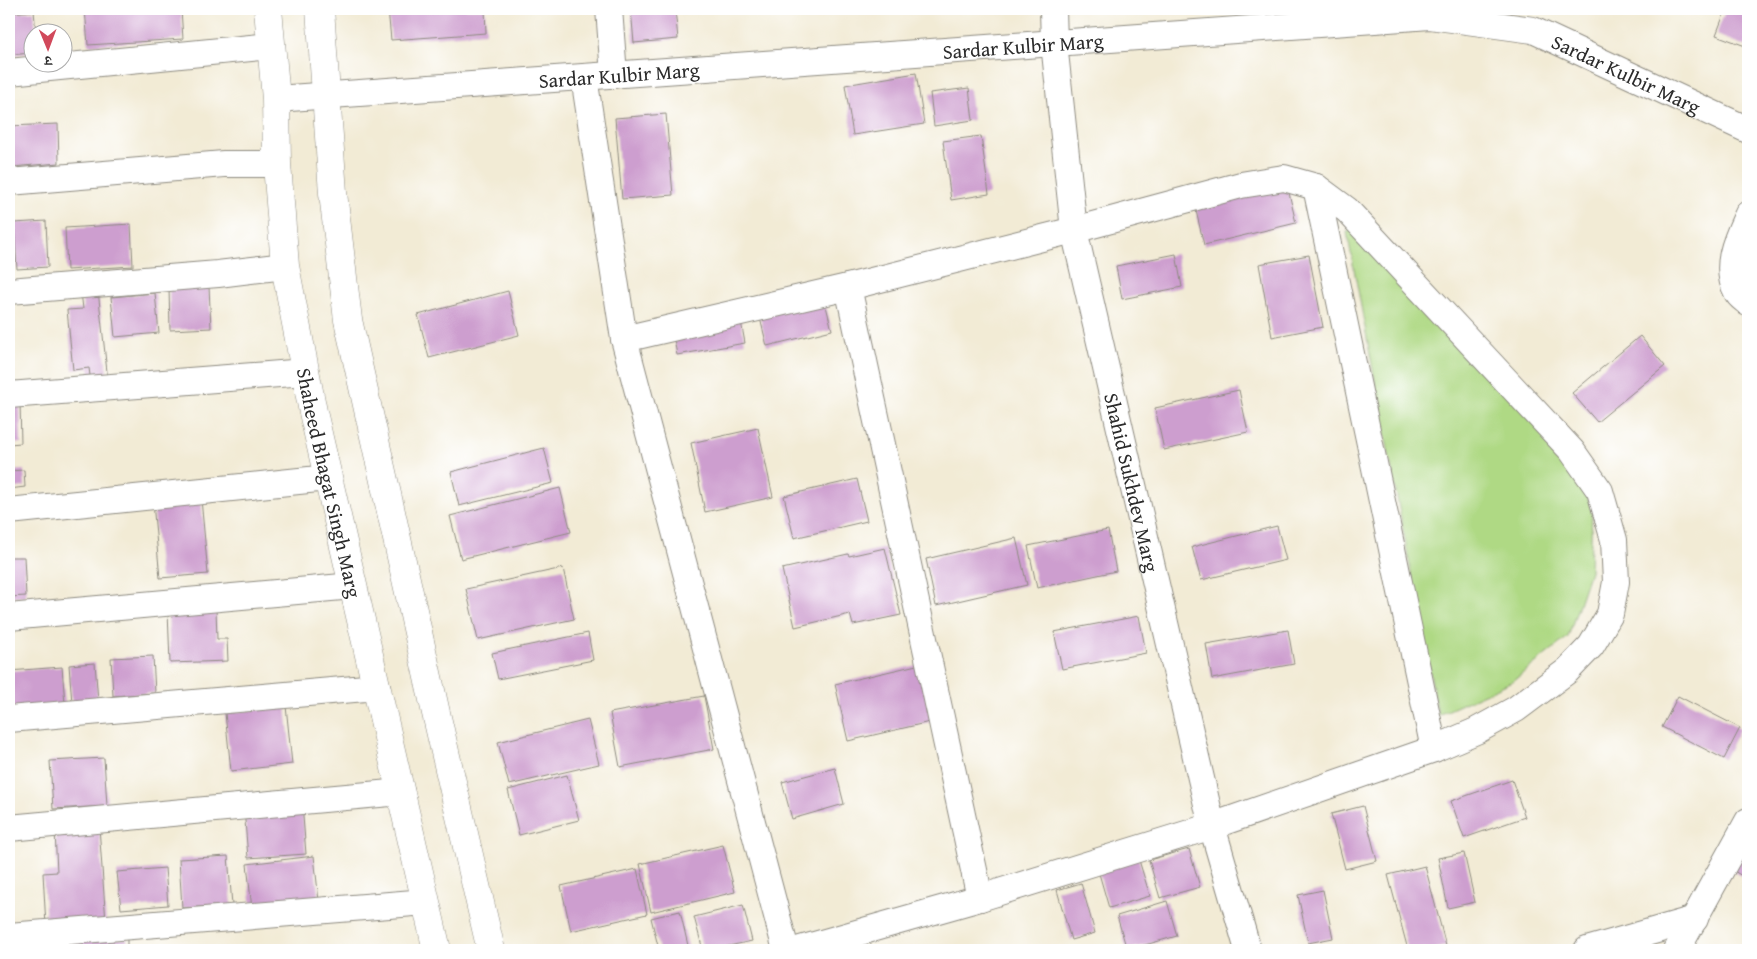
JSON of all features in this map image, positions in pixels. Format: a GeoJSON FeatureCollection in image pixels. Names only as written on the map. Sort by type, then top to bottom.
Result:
{"type":"FeatureCollection","features":[{"type":"Feature","properties":{"kind":"street","name":"Shaheed Bhagat Singh Marg"},"geometry":{"type":"LineString","coordinates":[[268,9],[276,100],[277,164],[285,266],[328,478],[437,950]]}},
{"type":"Feature","properties":{"kind":"street"},"geometry":{"type":"LineString","coordinates":[[320,9],[333,193],[348,320],[491,950]]}},
{"type":"Feature","properties":{"kind":"street"},"geometry":{"type":"LineString","coordinates":[[610,9],[614,75]]}},
{"type":"Feature","properties":{"kind":"street","name":"Shahid Sukhdev Marg"},"geometry":{"type":"LineString","coordinates":[[1053,9],[1054,43],[1074,230],[1212,826],[1248,950]]}},
{"type":"Feature","properties":{"kind":"street","name":"Sardar Kulbir Marg"},"geometry":{"type":"LineString","coordinates":[[276,100],[1054,43],[1412,13],[1532,30],[1748,130]]}},
{"type":"Feature","properties":{"kind":"street"},"geometry":{"type":"LineString","coordinates":[[9,72],[271,46]]}},
{"type":"Feature","properties":{"kind":"street"},"geometry":{"type":"LineString","coordinates":[[584,77],[624,339],[786,950]]}},
{"type":"Feature","properties":{"kind":"street"},"geometry":{"type":"LineString","coordinates":[[9,182],[224,164],[277,164]]}},
{"type":"Feature","properties":{"kind":"street"},"geometry":{"type":"LineString","coordinates":[[624,339],[848,287],[1074,230],[1241,185],[1284,178],[1316,187],[1347,210],[1572,451],[1600,491],[1614,540],[1616,582],[1610,614],[1591,646],[1566,672],[1516,710],[1476,731],[1434,749],[1212,826],[980,898],[797,950]]}},
{"type":"Feature","properties":{"kind":"street"},"geometry":{"type":"LineString","coordinates":[[1316,187],[1434,749]]}},
{"type":"Feature","properties":{"kind":"street"},"geometry":{"type":"LineString","coordinates":[[1748,214],[1733,247],[1730,272],[1737,294],[1748,303]]}},
{"type":"Feature","properties":{"kind":"street"},"geometry":{"type":"LineString","coordinates":[[9,291],[218,274],[285,266]]}},
{"type":"Feature","properties":{"kind":"street"},"geometry":{"type":"LineString","coordinates":[[848,287],[980,898]]}},
{"type":"Feature","properties":{"kind":"street"},"geometry":{"type":"LineString","coordinates":[[9,395],[305,372]]}},
{"type":"Feature","properties":{"kind":"street"},"geometry":{"type":"LineString","coordinates":[[9,511],[328,478]]}},
{"type":"Feature","properties":{"kind":"street"},"geometry":{"type":"LineString","coordinates":[[9,617],[353,586]]}},
{"type":"Feature","properties":{"kind":"street"},"geometry":{"type":"LineString","coordinates":[[9,719],[377,687]]}},
{"type":"Feature","properties":{"kind":"street"},"geometry":{"type":"LineString","coordinates":[[9,828],[401,792]]}},
{"type":"Feature","properties":{"kind":"street"},"geometry":{"type":"LineString","coordinates":[[1677,950],[1748,821]]}},
{"type":"Feature","properties":{"kind":"street"},"geometry":{"type":"LineString","coordinates":[[9,936],[426,902]]}},
{"type":"Feature","properties":{"kind":"street"},"geometry":{"type":"LineString","coordinates":[[1588,950],[1695,919]]}},
{"type":"Feature","properties":{"kind":"green space"},"geometry":{"type":"Polygon","coordinates":[[[1361,223],[1572,459],[1592,510],[1590,571],[1568,637],[1513,681],[1438,715],[1347,232],[1361,223]]]}},
{"type":"Feature","properties":{"kind":"building"},"geometry":{"type":"Polygon","coordinates":[[[85,9],[181,9],[183,39],[88,45],[85,9]]]}},
{"type":"Feature","properties":{"kind":"building"},"geometry":{"type":"Polygon","coordinates":[[[388,9],[485,9],[486,33],[391,40],[388,9]]]}},
{"type":"Feature","properties":{"kind":"building"},"geometry":{"type":"Polygon","coordinates":[[[631,9],[675,9],[678,39],[634,43],[631,9]]]}},
{"type":"Feature","properties":{"kind":"building"},"geometry":{"type":"Polygon","coordinates":[[[1726,9],[1748,9],[1748,47],[1716,35],[1726,9]]]}},
{"type":"Feature","properties":{"kind":"building"},"geometry":{"type":"Polygon","coordinates":[[[34,11],[35,22],[22,22],[22,54],[9,55],[9,13],[34,11]]]}},
{"type":"Feature","properties":{"kind":"building"},"geometry":{"type":"Polygon","coordinates":[[[916,73],[924,124],[853,135],[845,85],[916,73]]]}},
{"type":"Feature","properties":{"kind":"building"},"geometry":{"type":"Polygon","coordinates":[[[969,88],[973,120],[934,126],[930,93],[969,88]]]}},
{"type":"Feature","properties":{"kind":"building"},"geometry":{"type":"Polygon","coordinates":[[[666,114],[673,195],[622,199],[615,118],[666,114]]]}},
{"type":"Feature","properties":{"kind":"building"},"geometry":{"type":"Polygon","coordinates":[[[58,124],[59,163],[11,167],[9,126],[58,124]]]}},
{"type":"Feature","properties":{"kind":"building"},"geometry":{"type":"Polygon","coordinates":[[[981,136],[989,194],[951,200],[943,141],[981,136]]]}},
{"type":"Feature","properties":{"kind":"building"},"geometry":{"type":"Polygon","coordinates":[[[1286,180],[1296,223],[1204,245],[1194,202],[1286,180]]]}},
{"type":"Feature","properties":{"kind":"building"},"geometry":{"type":"Polygon","coordinates":[[[46,221],[48,267],[17,269],[14,223],[46,221]]]}},
{"type":"Feature","properties":{"kind":"building"},"geometry":{"type":"Polygon","coordinates":[[[131,224],[133,266],[67,270],[65,228],[131,224]]]}},
{"type":"Feature","properties":{"kind":"building"},"geometry":{"type":"Polygon","coordinates":[[[1176,254],[1182,287],[1122,299],[1116,266],[1176,254]]]}},
{"type":"Feature","properties":{"kind":"building"},"geometry":{"type":"Polygon","coordinates":[[[1309,255],[1323,327],[1272,337],[1259,264],[1309,255]]]}},
{"type":"Feature","properties":{"kind":"building"},"geometry":{"type":"Polygon","coordinates":[[[209,287],[211,328],[170,330],[169,288],[209,287]]]}},
{"type":"Feature","properties":{"kind":"building"},"geometry":{"type":"Polygon","coordinates":[[[98,290],[108,381],[91,383],[89,368],[73,370],[67,310],[83,309],[81,292],[98,290]]]}},
{"type":"Feature","properties":{"kind":"building"},"geometry":{"type":"Polygon","coordinates":[[[508,291],[519,335],[429,358],[418,315],[508,291]]]}},
{"type":"Feature","properties":{"kind":"building"},"geometry":{"type":"Polygon","coordinates":[[[155,293],[159,333],[115,337],[111,297],[155,293]]]}},
{"type":"Feature","properties":{"kind":"building"},"geometry":{"type":"Polygon","coordinates":[[[823,294],[832,330],[767,346],[758,310],[823,294]]]}},
{"type":"Feature","properties":{"kind":"building"},"geometry":{"type":"Polygon","coordinates":[[[740,316],[745,343],[677,355],[672,328],[740,316]]]}},
{"type":"Feature","properties":{"kind":"building"},"geometry":{"type":"Polygon","coordinates":[[[1640,336],[1665,366],[1597,422],[1572,393],[1640,336]]]}},
{"type":"Feature","properties":{"kind":"building"},"geometry":{"type":"Polygon","coordinates":[[[1239,390],[1248,432],[1164,450],[1155,408],[1239,390]]]}},
{"type":"Feature","properties":{"kind":"building"},"geometry":{"type":"Polygon","coordinates":[[[20,402],[21,443],[9,444],[9,403],[20,402]]]}},
{"type":"Feature","properties":{"kind":"building"},"geometry":{"type":"Polygon","coordinates":[[[758,428],[773,497],[705,512],[691,443],[758,428]]]}},
{"type":"Feature","properties":{"kind":"building"},"geometry":{"type":"Polygon","coordinates":[[[544,448],[553,483],[459,506],[451,472],[544,448]]]}},
{"type":"Feature","properties":{"kind":"building"},"geometry":{"type":"Polygon","coordinates":[[[24,470],[25,487],[9,489],[9,471],[24,470]]]}},
{"type":"Feature","properties":{"kind":"building"},"geometry":{"type":"Polygon","coordinates":[[[857,479],[867,521],[794,538],[784,496],[857,479]]]}},
{"type":"Feature","properties":{"kind":"building"},"geometry":{"type":"Polygon","coordinates":[[[560,488],[571,532],[461,559],[450,516],[560,488]]]}},
{"type":"Feature","properties":{"kind":"building"},"geometry":{"type":"Polygon","coordinates":[[[201,499],[208,574],[160,578],[153,503],[201,499]]]}},
{"type":"Feature","properties":{"kind":"building"},"geometry":{"type":"Polygon","coordinates":[[[1277,526],[1286,560],[1201,580],[1192,547],[1277,526]]]}},
{"type":"Feature","properties":{"kind":"building"},"geometry":{"type":"Polygon","coordinates":[[[1108,530],[1116,571],[1037,588],[1028,546],[1108,530]]]}},
{"type":"Feature","properties":{"kind":"building"},"geometry":{"type":"Polygon","coordinates":[[[1016,538],[1027,585],[936,606],[926,559],[1016,538]]]}},
{"type":"Feature","properties":{"kind":"building"},"geometry":{"type":"Polygon","coordinates":[[[885,548],[901,615],[853,625],[850,614],[795,627],[782,569],[848,554],[849,556],[885,548]]]}},
{"type":"Feature","properties":{"kind":"building"},"geometry":{"type":"Polygon","coordinates":[[[9,557],[24,557],[26,596],[9,597],[9,557]]]}},
{"type":"Feature","properties":{"kind":"building"},"geometry":{"type":"Polygon","coordinates":[[[563,568],[574,619],[478,640],[466,589],[563,568]]]}},
{"type":"Feature","properties":{"kind":"building"},"geometry":{"type":"Polygon","coordinates":[[[216,609],[217,639],[227,639],[228,661],[170,663],[168,611],[216,609]]]}},
{"type":"Feature","properties":{"kind":"building"},"geometry":{"type":"Polygon","coordinates":[[[1139,616],[1146,653],[1062,669],[1054,632],[1139,616]]]}},
{"type":"Feature","properties":{"kind":"building"},"geometry":{"type":"Polygon","coordinates":[[[1288,630],[1294,664],[1212,679],[1206,644],[1288,630]]]}},
{"type":"Feature","properties":{"kind":"building"},"geometry":{"type":"Polygon","coordinates":[[[588,633],[593,660],[498,679],[492,653],[588,633]]]}},
{"type":"Feature","properties":{"kind":"building"},"geometry":{"type":"Polygon","coordinates":[[[153,656],[155,693],[113,696],[111,658],[153,656]]]}},
{"type":"Feature","properties":{"kind":"building"},"geometry":{"type":"Polygon","coordinates":[[[95,663],[98,701],[72,703],[69,665],[95,663]]]}},
{"type":"Feature","properties":{"kind":"building"},"geometry":{"type":"Polygon","coordinates":[[[921,664],[934,721],[848,741],[835,684],[921,664]]]}},
{"type":"Feature","properties":{"kind":"building"},"geometry":{"type":"Polygon","coordinates":[[[62,667],[65,704],[9,708],[9,671],[62,667]]]}},
{"type":"Feature","properties":{"kind":"building"},"geometry":{"type":"Polygon","coordinates":[[[704,696],[714,749],[620,767],[610,713],[704,696]]]}},
{"type":"Feature","properties":{"kind":"building"},"geometry":{"type":"Polygon","coordinates":[[[1678,696],[1740,728],[1724,759],[1662,727],[1678,696]]]}},
{"type":"Feature","properties":{"kind":"building"},"geometry":{"type":"Polygon","coordinates":[[[286,706],[292,764],[231,771],[225,713],[286,706]]]}},
{"type":"Feature","properties":{"kind":"building"},"geometry":{"type":"Polygon","coordinates":[[[588,720],[599,764],[509,785],[498,742],[588,720]]]}},
{"type":"Feature","properties":{"kind":"building"},"geometry":{"type":"Polygon","coordinates":[[[104,758],[107,806],[53,809],[50,761],[104,758]]]}},
{"type":"Feature","properties":{"kind":"building"},"geometry":{"type":"Polygon","coordinates":[[[835,768],[844,804],[792,819],[782,782],[835,768]]]}},
{"type":"Feature","properties":{"kind":"building"},"geometry":{"type":"Polygon","coordinates":[[[567,775],[579,820],[519,835],[508,790],[567,775]]]}},
{"type":"Feature","properties":{"kind":"building"},"geometry":{"type":"Polygon","coordinates":[[[1512,780],[1525,817],[1464,838],[1451,801],[1512,780]]]}},
{"type":"Feature","properties":{"kind":"building"},"geometry":{"type":"Polygon","coordinates":[[[302,804],[306,854],[248,858],[244,808],[302,804]]]}},
{"type":"Feature","properties":{"kind":"building"},"geometry":{"type":"Polygon","coordinates":[[[1363,806],[1377,861],[1345,869],[1331,814],[1363,806]]]}},
{"type":"Feature","properties":{"kind":"building"},"geometry":{"type":"Polygon","coordinates":[[[99,827],[106,922],[46,926],[43,873],[57,872],[55,831],[99,827]]]}},
{"type":"Feature","properties":{"kind":"building"},"geometry":{"type":"Polygon","coordinates":[[[1748,835],[1748,880],[1728,867],[1748,835]]]}},
{"type":"Feature","properties":{"kind":"building"},"geometry":{"type":"Polygon","coordinates":[[[723,845],[735,892],[651,912],[640,864],[723,845]]]}},
{"type":"Feature","properties":{"kind":"building"},"geometry":{"type":"Polygon","coordinates":[[[1189,849],[1200,887],[1160,898],[1149,860],[1189,849]]]}},
{"type":"Feature","properties":{"kind":"building"},"geometry":{"type":"Polygon","coordinates":[[[10,853],[12,894],[9,894],[10,853]]]}},
{"type":"Feature","properties":{"kind":"building"},"geometry":{"type":"Polygon","coordinates":[[[1464,853],[1475,902],[1448,908],[1438,858],[1464,853]]]}},
{"type":"Feature","properties":{"kind":"building"},"geometry":{"type":"Polygon","coordinates":[[[228,856],[232,905],[182,908],[179,859],[228,856]]]}},
{"type":"Feature","properties":{"kind":"building"},"geometry":{"type":"Polygon","coordinates":[[[314,856],[319,901],[252,909],[247,864],[314,856]]]}},
{"type":"Feature","properties":{"kind":"building"},"geometry":{"type":"Polygon","coordinates":[[[1138,857],[1150,896],[1109,908],[1098,870],[1138,857]]]}},
{"type":"Feature","properties":{"kind":"building"},"geometry":{"type":"Polygon","coordinates":[[[1425,866],[1446,946],[1430,950],[1408,950],[1388,875],[1425,866]]]}},
{"type":"Feature","properties":{"kind":"building"},"geometry":{"type":"Polygon","coordinates":[[[165,868],[168,905],[121,909],[117,872],[165,868]]]}},
{"type":"Feature","properties":{"kind":"building"},"geometry":{"type":"Polygon","coordinates":[[[637,869],[647,914],[571,931],[561,886],[637,869]]]}},
{"type":"Feature","properties":{"kind":"building"},"geometry":{"type":"Polygon","coordinates":[[[1081,883],[1095,933],[1071,940],[1057,890],[1081,883]]]}},
{"type":"Feature","properties":{"kind":"building"},"geometry":{"type":"Polygon","coordinates":[[[1323,890],[1333,938],[1308,943],[1298,895],[1323,890]]]}},
{"type":"Feature","properties":{"kind":"building"},"geometry":{"type":"Polygon","coordinates":[[[1167,901],[1177,936],[1127,950],[1117,916],[1167,901]]]}},
{"type":"Feature","properties":{"kind":"building"},"geometry":{"type":"Polygon","coordinates":[[[743,905],[752,941],[703,950],[694,917],[743,905]]]}},
{"type":"Feature","properties":{"kind":"building"},"geometry":{"type":"Polygon","coordinates":[[[680,911],[689,950],[659,950],[651,918],[680,911]]]}},
{"type":"Feature","properties":{"kind":"building"},"geometry":{"type":"Polygon","coordinates":[[[127,938],[127,950],[70,950],[70,941],[127,938]]]}},
{"type":"Feature","properties":{"kind":"building"},"geometry":{"type":"Polygon","coordinates":[[[56,943],[57,950],[9,950],[9,947],[56,943]]]}}]}
